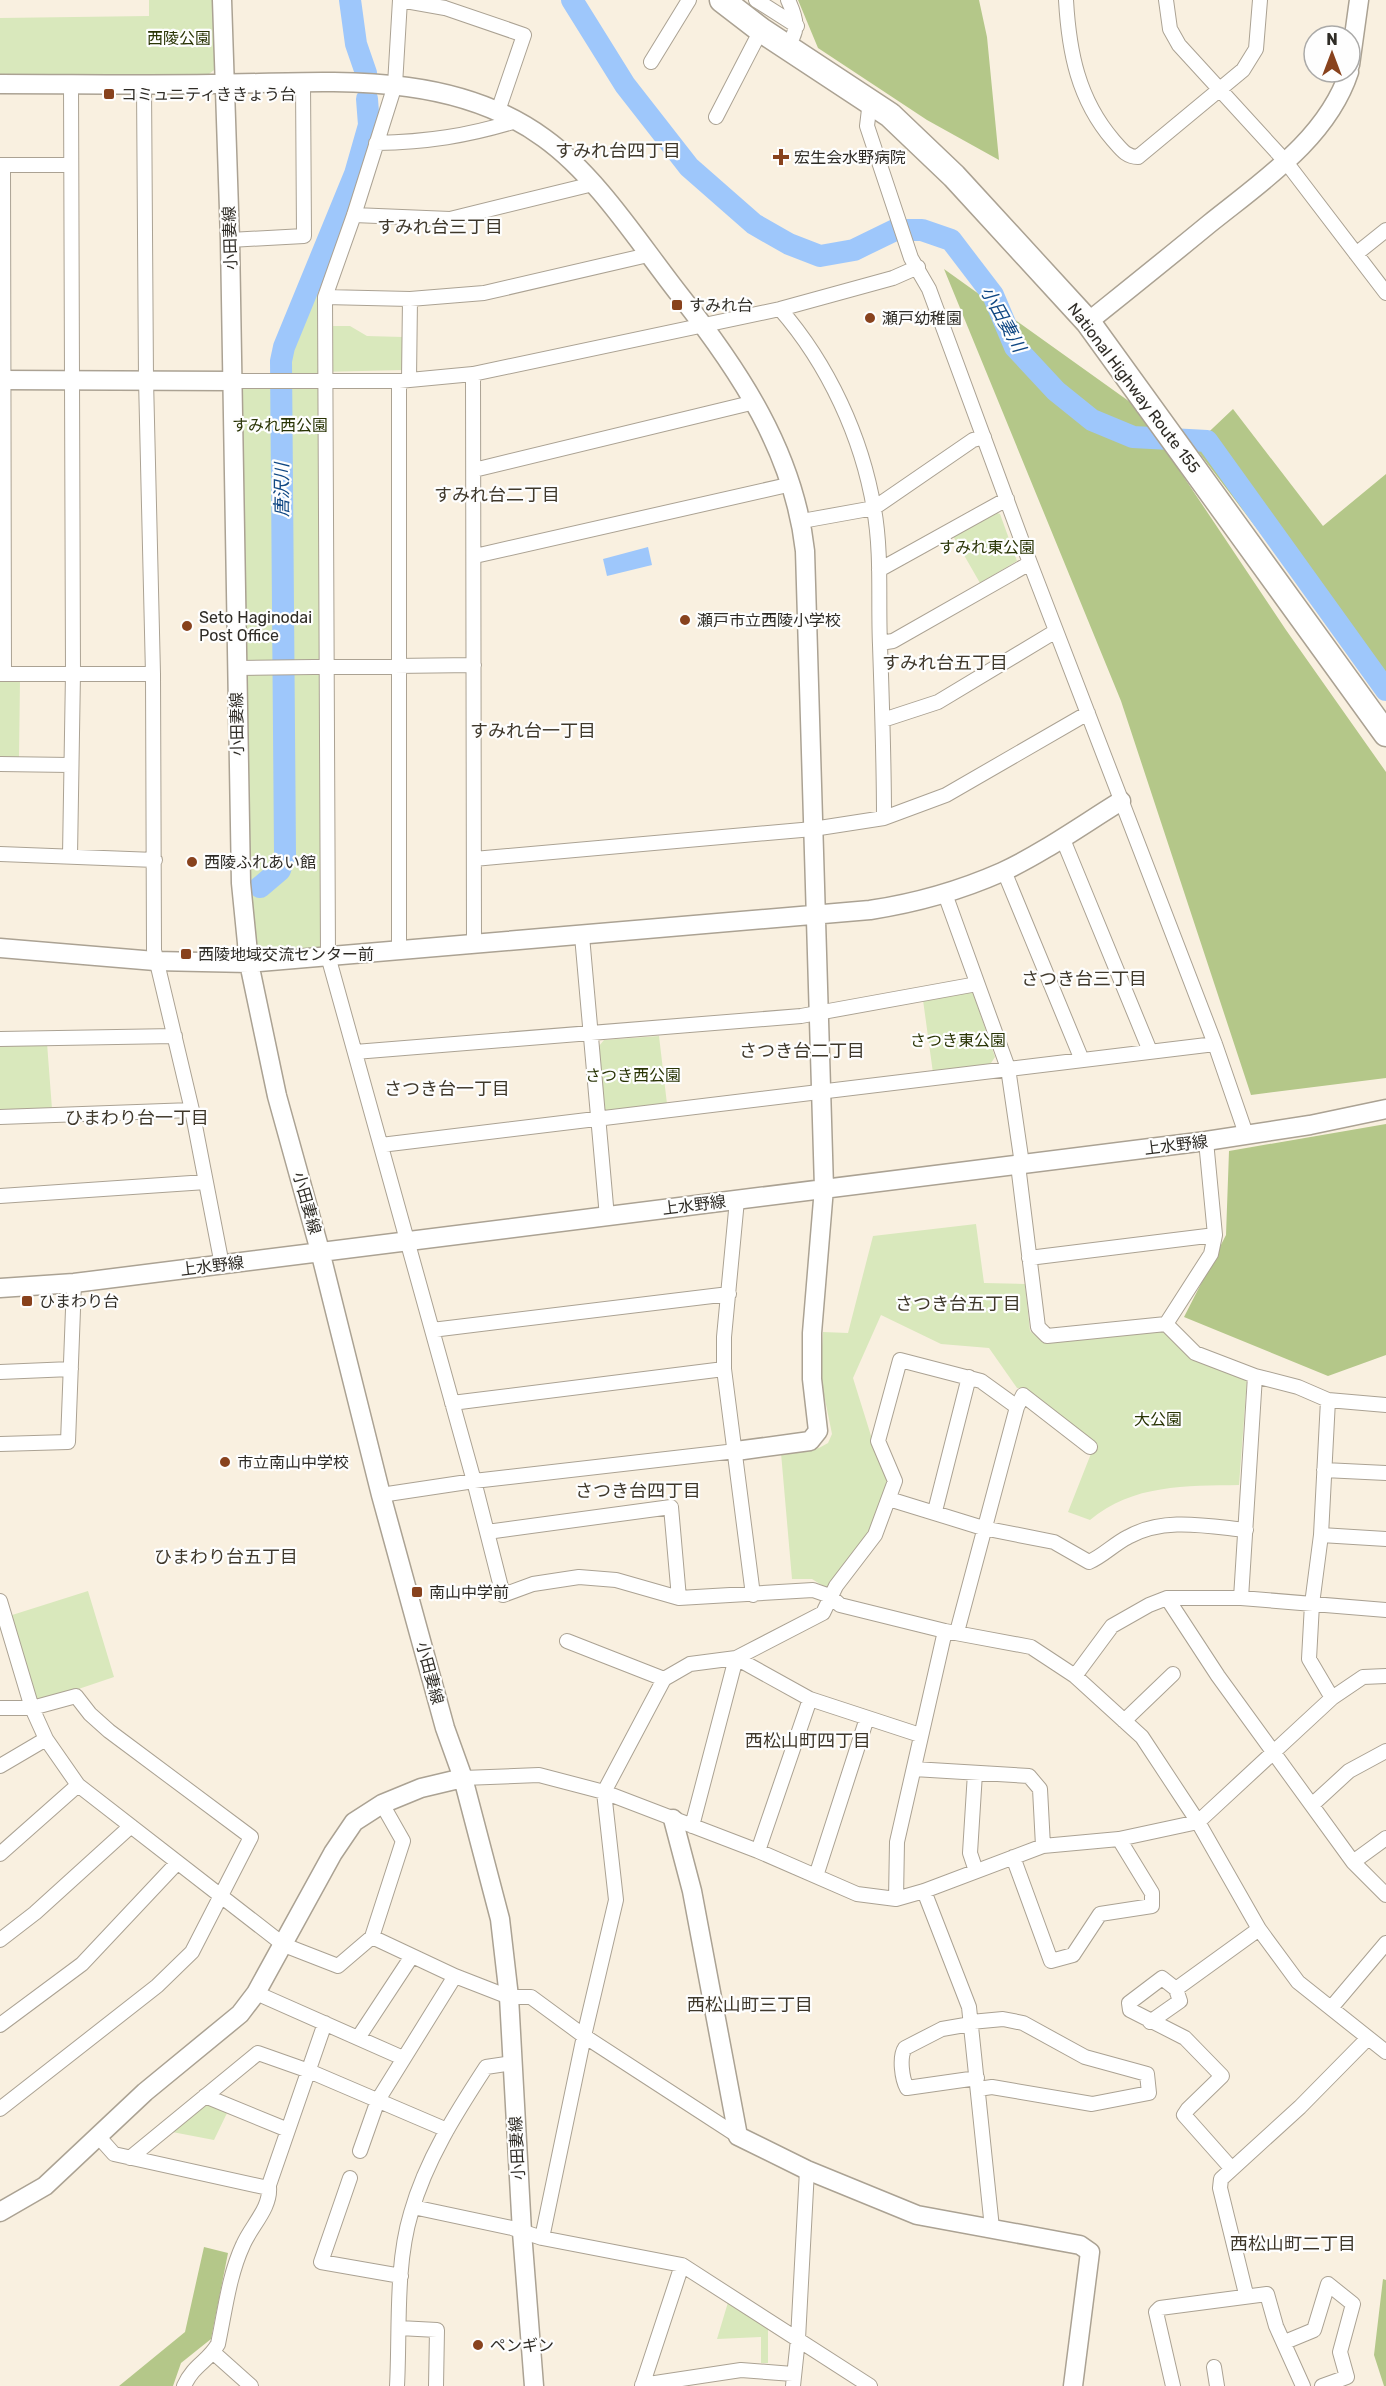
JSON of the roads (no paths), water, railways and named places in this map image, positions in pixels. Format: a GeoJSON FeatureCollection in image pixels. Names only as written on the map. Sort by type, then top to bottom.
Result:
{"type":"FeatureCollection","features":[{"type":"Feature","properties":{"kind":"highway","name":"National Highway Route 155"},"geometry":{"type":"LineString","coordinates":[[722,0],[761,30],[791,36],[890,115],[954,176],[1088,322],[1386,734]]}},
{"type":"Feature","properties":{"kind":"street","name":"小田妻線"},"geometry":{"type":"LineString","coordinates":[[222,0],[230,240],[241,883],[249,963],[277,1096],[320,1251],[381,1495],[445,1728],[463,1778],[500,1918],[509,1997],[522,2232],[534,2386]]}},
{"type":"Feature","properties":{"kind":"street"},"geometry":{"type":"LineString","coordinates":[[498,111],[524,35],[445,8],[400,0],[395,86],[325,297],[324,381],[328,956],[474,1481],[503,1595],[533,1584],[579,1577],[616,1580],[679,1598],[813,1590],[830,1596],[840,1605],[1031,1647],[1075,1676],[1142,1737],[1198,1822],[1259,1929],[1298,1982],[1386,2052]]}},
{"type":"Feature","properties":{"kind":"street"},"geometry":{"type":"LineString","coordinates":[[651,62],[688,0]]}},
{"type":"Feature","properties":{"kind":"street"},"geometry":{"type":"LineString","coordinates":[[756,0],[791,36]]}},
{"type":"Feature","properties":{"kind":"street"},"geometry":{"type":"LineString","coordinates":[[788,0],[791,36]]}},
{"type":"Feature","properties":{"kind":"street"},"geometry":{"type":"LineString","coordinates":[[1066,0],[1069,44],[1078,80],[1098,121],[1130,157],[1138,157],[1220,91],[1251,59],[1256,49],[1260,0]]}},
{"type":"Feature","properties":{"kind":"street"},"geometry":{"type":"LineString","coordinates":[[1166,0],[1170,29],[1179,45],[1286,162],[1386,293]]}},
{"type":"Feature","properties":{"kind":"street"},"geometry":{"type":"LineString","coordinates":[[1356,24],[1359,0]]}},
{"type":"Feature","properties":{"kind":"street"},"geometry":{"type":"LineString","coordinates":[[716,117],[761,30]]}},
{"type":"Feature","properties":{"kind":"street"},"geometry":{"type":"LineString","coordinates":[[230,240],[304,236],[303,82]]}},
{"type":"Feature","properties":{"kind":"street"},"geometry":{"type":"LineString","coordinates":[[0,84],[144,85],[303,82],[395,86],[446,93],[498,111],[545,138],[593,184],[705,326],[755,402],[792,484],[802,521],[824,1188],[812,1333],[812,1379],[818,1431],[810,1441],[474,1481],[381,1495]]}},
{"type":"Feature","properties":{"kind":"street"},"geometry":{"type":"LineString","coordinates":[[70,856],[73,673],[71,84]]}},
{"type":"Feature","properties":{"kind":"street"},"geometry":{"type":"LineString","coordinates":[[1088,322],[1286,162],[1323,122],[1344,84]]}},
{"type":"Feature","properties":{"kind":"street"},"geometry":{"type":"LineString","coordinates":[[144,85],[155,961],[192,1110],[222,1265]]}},
{"type":"Feature","properties":{"kind":"street"},"geometry":{"type":"LineString","coordinates":[[870,101],[867,126],[898,221],[929,289],[1120,801],[1215,1044],[1246,1134]]}},
{"type":"Feature","properties":{"kind":"street"},"geometry":{"type":"LineString","coordinates":[[376,143],[426,142],[473,134],[516,121]]}},
{"type":"Feature","properties":{"kind":"street"},"geometry":{"type":"LineString","coordinates":[[70,165],[2,165],[2,674],[153,674]]}},
{"type":"Feature","properties":{"kind":"street"},"geometry":{"type":"LineString","coordinates":[[354,215],[450,219],[593,184]]}},
{"type":"Feature","properties":{"kind":"street"},"geometry":{"type":"LineString","coordinates":[[1356,254],[1386,230]]}},
{"type":"Feature","properties":{"kind":"street"},"geometry":{"type":"LineString","coordinates":[[325,297],[410,299],[484,293],[648,255]]}},
{"type":"Feature","properties":{"kind":"street"},"geometry":{"type":"LineString","coordinates":[[1,380],[404,380],[473,374],[780,309],[893,278],[915,262]]}},
{"type":"Feature","properties":{"kind":"street"},"geometry":{"type":"LineString","coordinates":[[399,950],[399,667],[404,380],[410,299]]}},
{"type":"Feature","properties":{"kind":"street"},"geometry":{"type":"LineString","coordinates":[[780,309],[791,322],[830,383],[855,435],[874,508],[879,570],[884,818]]}},
{"type":"Feature","properties":{"kind":"street"},"geometry":{"type":"LineString","coordinates":[[473,374],[474,944]]}},
{"type":"Feature","properties":{"kind":"street"},"geometry":{"type":"LineString","coordinates":[[474,470],[755,402]]}},
{"type":"Feature","properties":{"kind":"street"},"geometry":{"type":"LineString","coordinates":[[802,521],[874,508],[973,440],[984,437]]}},
{"type":"Feature","properties":{"kind":"street"},"geometry":{"type":"LineString","coordinates":[[475,556],[792,484]]}},
{"type":"Feature","properties":{"kind":"street"},"geometry":{"type":"LineString","coordinates":[[879,570],[1007,499]]}},
{"type":"Feature","properties":{"kind":"street"},"geometry":{"type":"LineString","coordinates":[[880,643],[893,640],[1030,563]]}},
{"type":"Feature","properties":{"kind":"street"},"geometry":{"type":"LineString","coordinates":[[883,720],[938,702],[1056,631]]}},
{"type":"Feature","properties":{"kind":"street"},"geometry":{"type":"LineString","coordinates":[[236,668],[474,665]]}},
{"type":"Feature","properties":{"kind":"street"},"geometry":{"type":"LineString","coordinates":[[474,860],[813,829],[884,818],[946,795],[1088,713]]}},
{"type":"Feature","properties":{"kind":"street"},"geometry":{"type":"LineString","coordinates":[[0,764],[70,765]]}},
{"type":"Feature","properties":{"kind":"street"},"geometry":{"type":"LineString","coordinates":[[0,948],[155,961],[249,963],[816,917],[910,904],[945,894],[1004,871],[1120,801]]}},
{"type":"Feature","properties":{"kind":"street"},"geometry":{"type":"LineString","coordinates":[[1062,837],[1150,1051]]}},
{"type":"Feature","properties":{"kind":"street"},"geometry":{"type":"LineString","coordinates":[[0,854],[155,860]]}},
{"type":"Feature","properties":{"kind":"street"},"geometry":{"type":"LineString","coordinates":[[1004,871],[1082,1060]]}},
{"type":"Feature","properties":{"kind":"street"},"geometry":{"type":"LineString","coordinates":[[945,894],[1008,1068],[1038,1327],[1047,1336],[1166,1324],[1196,1353],[1255,1376],[1298,1387],[1328,1400],[1386,1405]]}},
{"type":"Feature","properties":{"kind":"street"},"geometry":{"type":"LineString","coordinates":[[582,936],[607,1217]]}},
{"type":"Feature","properties":{"kind":"street"},"geometry":{"type":"LineString","coordinates":[[355,1052],[818,1013],[977,984]]}},
{"type":"Feature","properties":{"kind":"street"},"geometry":{"type":"LineString","coordinates":[[0,1039],[175,1036]]}},
{"type":"Feature","properties":{"kind":"street"},"geometry":{"type":"LineString","coordinates":[[381,1145],[597,1121],[1215,1044]]}},
{"type":"Feature","properties":{"kind":"street","name":"上水野線"},"geometry":{"type":"LineString","coordinates":[[0,1288],[74,1283],[1206,1142],[1386,1109]]}},
{"type":"Feature","properties":{"kind":"street"},"geometry":{"type":"LineString","coordinates":[[0,1117],[192,1110]]}},
{"type":"Feature","properties":{"kind":"street"},"geometry":{"type":"LineString","coordinates":[[1166,1324],[1210,1254],[1215,1235],[1206,1142]]}},
{"type":"Feature","properties":{"kind":"street"},"geometry":{"type":"LineString","coordinates":[[0,1196],[206,1182]]}},
{"type":"Feature","properties":{"kind":"street"},"geometry":{"type":"LineString","coordinates":[[737,1200],[724,1369],[753,1594]]}},
{"type":"Feature","properties":{"kind":"street"},"geometry":{"type":"LineString","coordinates":[[1029,1258],[1215,1235]]}},
{"type":"Feature","properties":{"kind":"street"},"geometry":{"type":"LineString","coordinates":[[0,1444],[68,1442],[74,1283]]}},
{"type":"Feature","properties":{"kind":"street"},"geometry":{"type":"LineString","coordinates":[[432,1330],[729,1294]]}},
{"type":"Feature","properties":{"kind":"street"},"geometry":{"type":"LineString","coordinates":[[542,2238],[584,2036],[616,1900],[604,1792],[664,1679],[690,1664],[736,1658],[823,1613],[830,1596],[875,1535],[895,1481],[878,1441],[900,1360],[981,1381],[1017,1407]]}},
{"type":"Feature","properties":{"kind":"street"},"geometry":{"type":"LineString","coordinates":[[0,1372],[71,1369]]}},
{"type":"Feature","properties":{"kind":"street"},"geometry":{"type":"LineString","coordinates":[[452,1403],[724,1369]]}},
{"type":"Feature","properties":{"kind":"street"},"geometry":{"type":"LineString","coordinates":[[1241,1598],[1255,1376]]}},
{"type":"Feature","properties":{"kind":"street"},"geometry":{"type":"LineString","coordinates":[[934,1511],[969,1377]]}},
{"type":"Feature","properties":{"kind":"street"},"geometry":{"type":"LineString","coordinates":[[896,1899],[897,1842],[921,1735],[1017,1407],[1023,1395],[1090,1447]]}},
{"type":"Feature","properties":{"kind":"street"},"geometry":{"type":"LineString","coordinates":[[1328,1400],[1321,1535],[1312,1604],[1309,1659],[1332,1698]]}},
{"type":"Feature","properties":{"kind":"street"},"geometry":{"type":"LineString","coordinates":[[1324,1470],[1386,1473]]}},
{"type":"Feature","properties":{"kind":"street"},"geometry":{"type":"LineString","coordinates":[[889,1499],[983,1528],[1054,1542],[1089,1562],[1128,1537],[1154,1526],[1184,1524],[1246,1530]]}},
{"type":"Feature","properties":{"kind":"street"},"geometry":{"type":"LineString","coordinates":[[487,1533],[671,1507],[679,1598]]}},
{"type":"Feature","properties":{"kind":"street"},"geometry":{"type":"LineString","coordinates":[[1321,1535],[1386,1539]]}},
{"type":"Feature","properties":{"kind":"street"},"geometry":{"type":"LineString","coordinates":[[1075,1676],[1112,1626],[1149,1605],[1167,1598],[1241,1598],[1386,1610]]}},
{"type":"Feature","properties":{"kind":"street"},"geometry":{"type":"LineString","coordinates":[[1167,1598],[1218,1676],[1353,1862],[1386,1895]]}},
{"type":"Feature","properties":{"kind":"street"},"geometry":{"type":"LineString","coordinates":[[0,1601],[6,1639],[32,1708],[46,1739],[78,1785],[177,1863],[222,1894],[284,1945],[338,1966],[372,1937],[403,1841],[382,1804]]}},
{"type":"Feature","properties":{"kind":"street"},"geometry":{"type":"LineString","coordinates":[[567,1641],[664,1679]]}},
{"type":"Feature","properties":{"kind":"street"},"geometry":{"type":"LineString","coordinates":[[736,1658],[810,1699],[921,1735]]}},
{"type":"Feature","properties":{"kind":"street"},"geometry":{"type":"LineString","coordinates":[[692,1826],[736,1658]]}},
{"type":"Feature","properties":{"kind":"street"},"geometry":{"type":"LineString","coordinates":[[1124,1721],[1173,1674]]}},
{"type":"Feature","properties":{"kind":"street"},"geometry":{"type":"LineString","coordinates":[[0,2212],[45,2186],[145,2092],[240,2014],[256,1993],[333,1853],[354,1822],[382,1804],[421,1788],[463,1778],[539,1775],[604,1792],[758,1851],[857,1894],[896,1899],[924,1891],[1043,1846],[1119,1839],[1198,1822],[1332,1698],[1363,1677],[1386,1676]]}},
{"type":"Feature","properties":{"kind":"street"},"geometry":{"type":"LineString","coordinates":[[0,1708],[32,1708],[76,1696],[90,1714],[109,1731],[251,1837],[192,1952],[157,1986],[0,2109]]}},
{"type":"Feature","properties":{"kind":"street"},"geometry":{"type":"LineString","coordinates":[[758,1851],[810,1699]]}},
{"type":"Feature","properties":{"kind":"street"},"geometry":{"type":"LineString","coordinates":[[816,1876],[867,1718]]}},
{"type":"Feature","properties":{"kind":"street"},"geometry":{"type":"LineString","coordinates":[[0,1766],[46,1739]]}},
{"type":"Feature","properties":{"kind":"street"},"geometry":{"type":"LineString","coordinates":[[1313,1804],[1349,1771],[1386,1752]]}},
{"type":"Feature","properties":{"kind":"street"},"geometry":{"type":"LineString","coordinates":[[914,1769],[1029,1776],[1040,1789],[1043,1846]]}},
{"type":"Feature","properties":{"kind":"street"},"geometry":{"type":"LineString","coordinates":[[975,1773],[970,1853],[976,1871]]}},
{"type":"Feature","properties":{"kind":"street"},"geometry":{"type":"LineString","coordinates":[[0,1854],[78,1785]]}},
{"type":"Feature","properties":{"kind":"street"},"geometry":{"type":"LineString","coordinates":[[673,1819],[692,1891],[738,2136]]}},
{"type":"Feature","properties":{"kind":"street"},"geometry":{"type":"LineString","coordinates":[[0,1940],[35,1913],[131,1826]]}},
{"type":"Feature","properties":{"kind":"street"},"geometry":{"type":"LineString","coordinates":[[1353,1862],[1386,1838]]}},
{"type":"Feature","properties":{"kind":"street"},"geometry":{"type":"LineString","coordinates":[[1013,1857],[1051,1961],[1073,1955],[1100,1914],[1152,1906],[1152,1893],[1119,1839]]}},
{"type":"Feature","properties":{"kind":"street"},"geometry":{"type":"LineString","coordinates":[[0,2025],[82,1964],[177,1863]]}},
{"type":"Feature","properties":{"kind":"street"},"geometry":{"type":"LineString","coordinates":[[924,1891],[969,2007],[992,2228]]}},
{"type":"Feature","properties":{"kind":"street"},"geometry":{"type":"LineString","coordinates":[[1176,1989],[1259,1929]]}},
{"type":"Feature","properties":{"kind":"street"},"geometry":{"type":"LineString","coordinates":[[372,1937],[455,1977],[509,1997],[531,1997],[584,2036],[738,2136],[807,2170],[917,2215],[1080,2245],[1090,2252],[1073,2386]]}},
{"type":"Feature","properties":{"kind":"street"},"geometry":{"type":"LineString","coordinates":[[1331,2008],[1386,1943]]}},
{"type":"Feature","properties":{"kind":"street"},"geometry":{"type":"LineString","coordinates":[[358,2038],[412,1956]]}},
{"type":"Feature","properties":{"kind":"street"},"geometry":{"type":"LineString","coordinates":[[360,2151],[378,2100],[455,1977]]}},
{"type":"Feature","properties":{"kind":"street"},"geometry":{"type":"LineString","coordinates":[[1150,2022],[1180,2001],[1176,1989],[1162,1978],[1128,2004],[1130,2010],[1150,2022],[1185,2038],[1222,2076],[1184,2115],[1232,2169]]}},
{"type":"Feature","properties":{"kind":"street"},"geometry":{"type":"LineString","coordinates":[[256,1993],[403,2058]]}},
{"type":"Feature","properties":{"kind":"street"},"geometry":{"type":"LineString","coordinates":[[1003,2019],[1023,2023],[1085,2057],[1147,2074],[1149,2092],[1092,2104],[977,2083],[907,2088],[902,2053],[905,2048],[942,2029],[971,2023],[1003,2019]]}},
{"type":"Feature","properties":{"kind":"street"},"geometry":{"type":"LineString","coordinates":[[184,2386],[191,2370],[214,2353],[219,2344],[237,2256],[248,2233],[261,2214],[269,2194],[268,2187],[325,2023]]}},
{"type":"Feature","properties":{"kind":"street"},"geometry":{"type":"LineString","coordinates":[[1246,2294],[1220,2188],[1221,2179],[1307,2100],[1367,2038]]}},
{"type":"Feature","properties":{"kind":"street"},"geometry":{"type":"LineString","coordinates":[[130,2158],[258,2053],[309,2071],[447,2130]]}},
{"type":"Feature","properties":{"kind":"street"},"geometry":{"type":"LineString","coordinates":[[409,2386],[397,2386],[401,2276],[413,2206],[434,2154],[486,2067],[512,2063]]}},
{"type":"Feature","properties":{"kind":"street"},"geometry":{"type":"LineString","coordinates":[[205,2096],[288,2130]]}},
{"type":"Feature","properties":{"kind":"street"},"geometry":{"type":"LineString","coordinates":[[98,2136],[114,2154],[268,2187]]}},
{"type":"Feature","properties":{"kind":"street"},"geometry":{"type":"LineString","coordinates":[[682,2265],[642,2385],[741,2370],[793,2380],[798,2339],[807,2170]]}},
{"type":"Feature","properties":{"kind":"street"},"geometry":{"type":"LineString","coordinates":[[350,2178],[321,2262],[401,2276]]}},
{"type":"Feature","properties":{"kind":"street"},"geometry":{"type":"LineString","coordinates":[[413,2206],[512,2228],[542,2238],[682,2265],[870,2386]]}},
{"type":"Feature","properties":{"kind":"street"},"geometry":{"type":"LineString","coordinates":[[1285,2342],[1314,2330],[1328,2284],[1353,2304],[1340,2352],[1347,2377],[1322,2386]]}},
{"type":"Feature","properties":{"kind":"street"},"geometry":{"type":"LineString","coordinates":[[1173,2386],[1156,2312],[1160,2308],[1246,2294],[1267,2294],[1276,2326],[1303,2386]]}},
{"type":"Feature","properties":{"kind":"street"},"geometry":{"type":"LineString","coordinates":[[399,2328],[437,2330],[436,2386]]}},
{"type":"Feature","properties":{"kind":"street"},"geometry":{"type":"LineString","coordinates":[[214,2353],[251,2386]]}},
{"type":"Feature","properties":{"kind":"street"},"geometry":{"type":"LineString","coordinates":[[1214,2367],[1217,2386]]}},
{"type":"Feature","properties":{"kind":"water"},"geometry":{"type":"Polygon","coordinates":[[[648,547],[652,565],[607,576],[603,559],[648,547]]]}},
{"type":"Feature","properties":{"kind":"waterway","name":"唐沢川"},"geometry":{"type":"LineString","coordinates":[[350,0],[356,44],[366,73]]}},
{"type":"Feature","properties":{"kind":"waterway","name":"小田妻川"},"geometry":{"type":"LineString","coordinates":[[572,0],[625,85],[689,167],[754,224],[789,244],[820,256],[854,250],[895,230],[922,230],[951,240],[993,295],[1015,347],[1056,391],[1092,420],[1133,437],[1207,441],[1386,690]]}},
{"type":"Feature","properties":{"kind":"waterway","name":"唐沢川"},"geometry":{"type":"LineString","coordinates":[[260,887],[280,870],[285,854],[281,361],[284,347],[355,174],[369,125],[367,99]]}},
{"type":"Feature","properties":{"kind":"place","name":"コミュニティききょう台"},"geometry":{"type":"Point","coordinates":[109,94]}},
{"type":"Feature","properties":{"kind":"place","name":"宏生会水野病院"},"geometry":{"type":"Point","coordinates":[781,157]}},
{"type":"Feature","properties":{"kind":"place","name":"すみれ台"},"geometry":{"type":"Point","coordinates":[677,305]}},
{"type":"Feature","properties":{"kind":"place","name":"瀬戸幼稚園"},"geometry":{"type":"Point","coordinates":[870,318]}},
{"type":"Feature","properties":{"kind":"place","name":"瀬戸市立西陵小学校"},"geometry":{"type":"Point","coordinates":[685,620]}},
{"type":"Feature","properties":{"kind":"place","name":"Seto Haginodai Post Office"},"geometry":{"type":"Point","coordinates":[187,626]}},
{"type":"Feature","properties":{"kind":"place","name":"西陵ふれあい館"},"geometry":{"type":"Point","coordinates":[192,862]}},
{"type":"Feature","properties":{"kind":"place","name":"西陵地域交流センター前"},"geometry":{"type":"Point","coordinates":[186,954]}},
{"type":"Feature","properties":{"kind":"place","name":"ひまわり台"},"geometry":{"type":"Point","coordinates":[27,1301]}},
{"type":"Feature","properties":{"kind":"place","name":"市立南山中学校"},"geometry":{"type":"Point","coordinates":[225,1462]}},
{"type":"Feature","properties":{"kind":"place","name":"南山中学前"},"geometry":{"type":"Point","coordinates":[417,1592]}},
{"type":"Feature","properties":{"kind":"place","name":"ペンギン"},"geometry":{"type":"Point","coordinates":[478,2345]}},
{"type":"Feature","properties":{"kind":"district","name":"すみれ台四丁目"},"geometry":{"type":"Point","coordinates":[618,151]}},
{"type":"Feature","properties":{"kind":"district","name":"すみれ台三丁目"},"geometry":{"type":"Point","coordinates":[440,227]}},
{"type":"Feature","properties":{"kind":"district","name":"すみれ台二丁目"},"geometry":{"type":"Point","coordinates":[497,495]}},
{"type":"Feature","properties":{"kind":"district","name":"すみれ台五丁目"},"geometry":{"type":"Point","coordinates":[945,663]}},
{"type":"Feature","properties":{"kind":"district","name":"すみれ台一丁目"},"geometry":{"type":"Point","coordinates":[533,731]}},
{"type":"Feature","properties":{"kind":"district","name":"さつき台三丁目"},"geometry":{"type":"Point","coordinates":[1084,979]}},
{"type":"Feature","properties":{"kind":"district","name":"さつき台二丁目"},"geometry":{"type":"Point","coordinates":[802,1051]}},
{"type":"Feature","properties":{"kind":"district","name":"さつき台一丁目"},"geometry":{"type":"Point","coordinates":[447,1089]}},
{"type":"Feature","properties":{"kind":"district","name":"ひまわり台一丁目"},"geometry":{"type":"Point","coordinates":[137,1118]}},
{"type":"Feature","properties":{"kind":"district","name":"さつき台五丁目"},"geometry":{"type":"Point","coordinates":[958,1304]}},
{"type":"Feature","properties":{"kind":"district","name":"さつき台四丁目"},"geometry":{"type":"Point","coordinates":[638,1491]}},
{"type":"Feature","properties":{"kind":"district","name":"ひまわり台五丁目"},"geometry":{"type":"Point","coordinates":[226,1557]}},
{"type":"Feature","properties":{"kind":"district","name":"西松山町四丁目"},"geometry":{"type":"Point","coordinates":[808,1741]}},
{"type":"Feature","properties":{"kind":"district","name":"西松山町三丁目"},"geometry":{"type":"Point","coordinates":[750,2005]}},
{"type":"Feature","properties":{"kind":"district","name":"西松山町二丁目"},"geometry":{"type":"Point","coordinates":[1293,2244]}},
{"type":"Feature","properties":{"kind":"park label","name":"西陵公園"},"geometry":{"type":"Point","coordinates":[179,38]}},
{"type":"Feature","properties":{"kind":"park label","name":"すみれ西公園"},"geometry":{"type":"Point","coordinates":[280,425]}},
{"type":"Feature","properties":{"kind":"park label","name":"すみれ東公園"},"geometry":{"type":"Point","coordinates":[987,547]}},
{"type":"Feature","properties":{"kind":"park label","name":"さつき東公園"},"geometry":{"type":"Point","coordinates":[958,1040]}},
{"type":"Feature","properties":{"kind":"park label","name":"さつき西公園"},"geometry":{"type":"Point","coordinates":[633,1075]}},
{"type":"Feature","properties":{"kind":"park label","name":"大公園"},"geometry":{"type":"Point","coordinates":[1158,1419]}}]}
